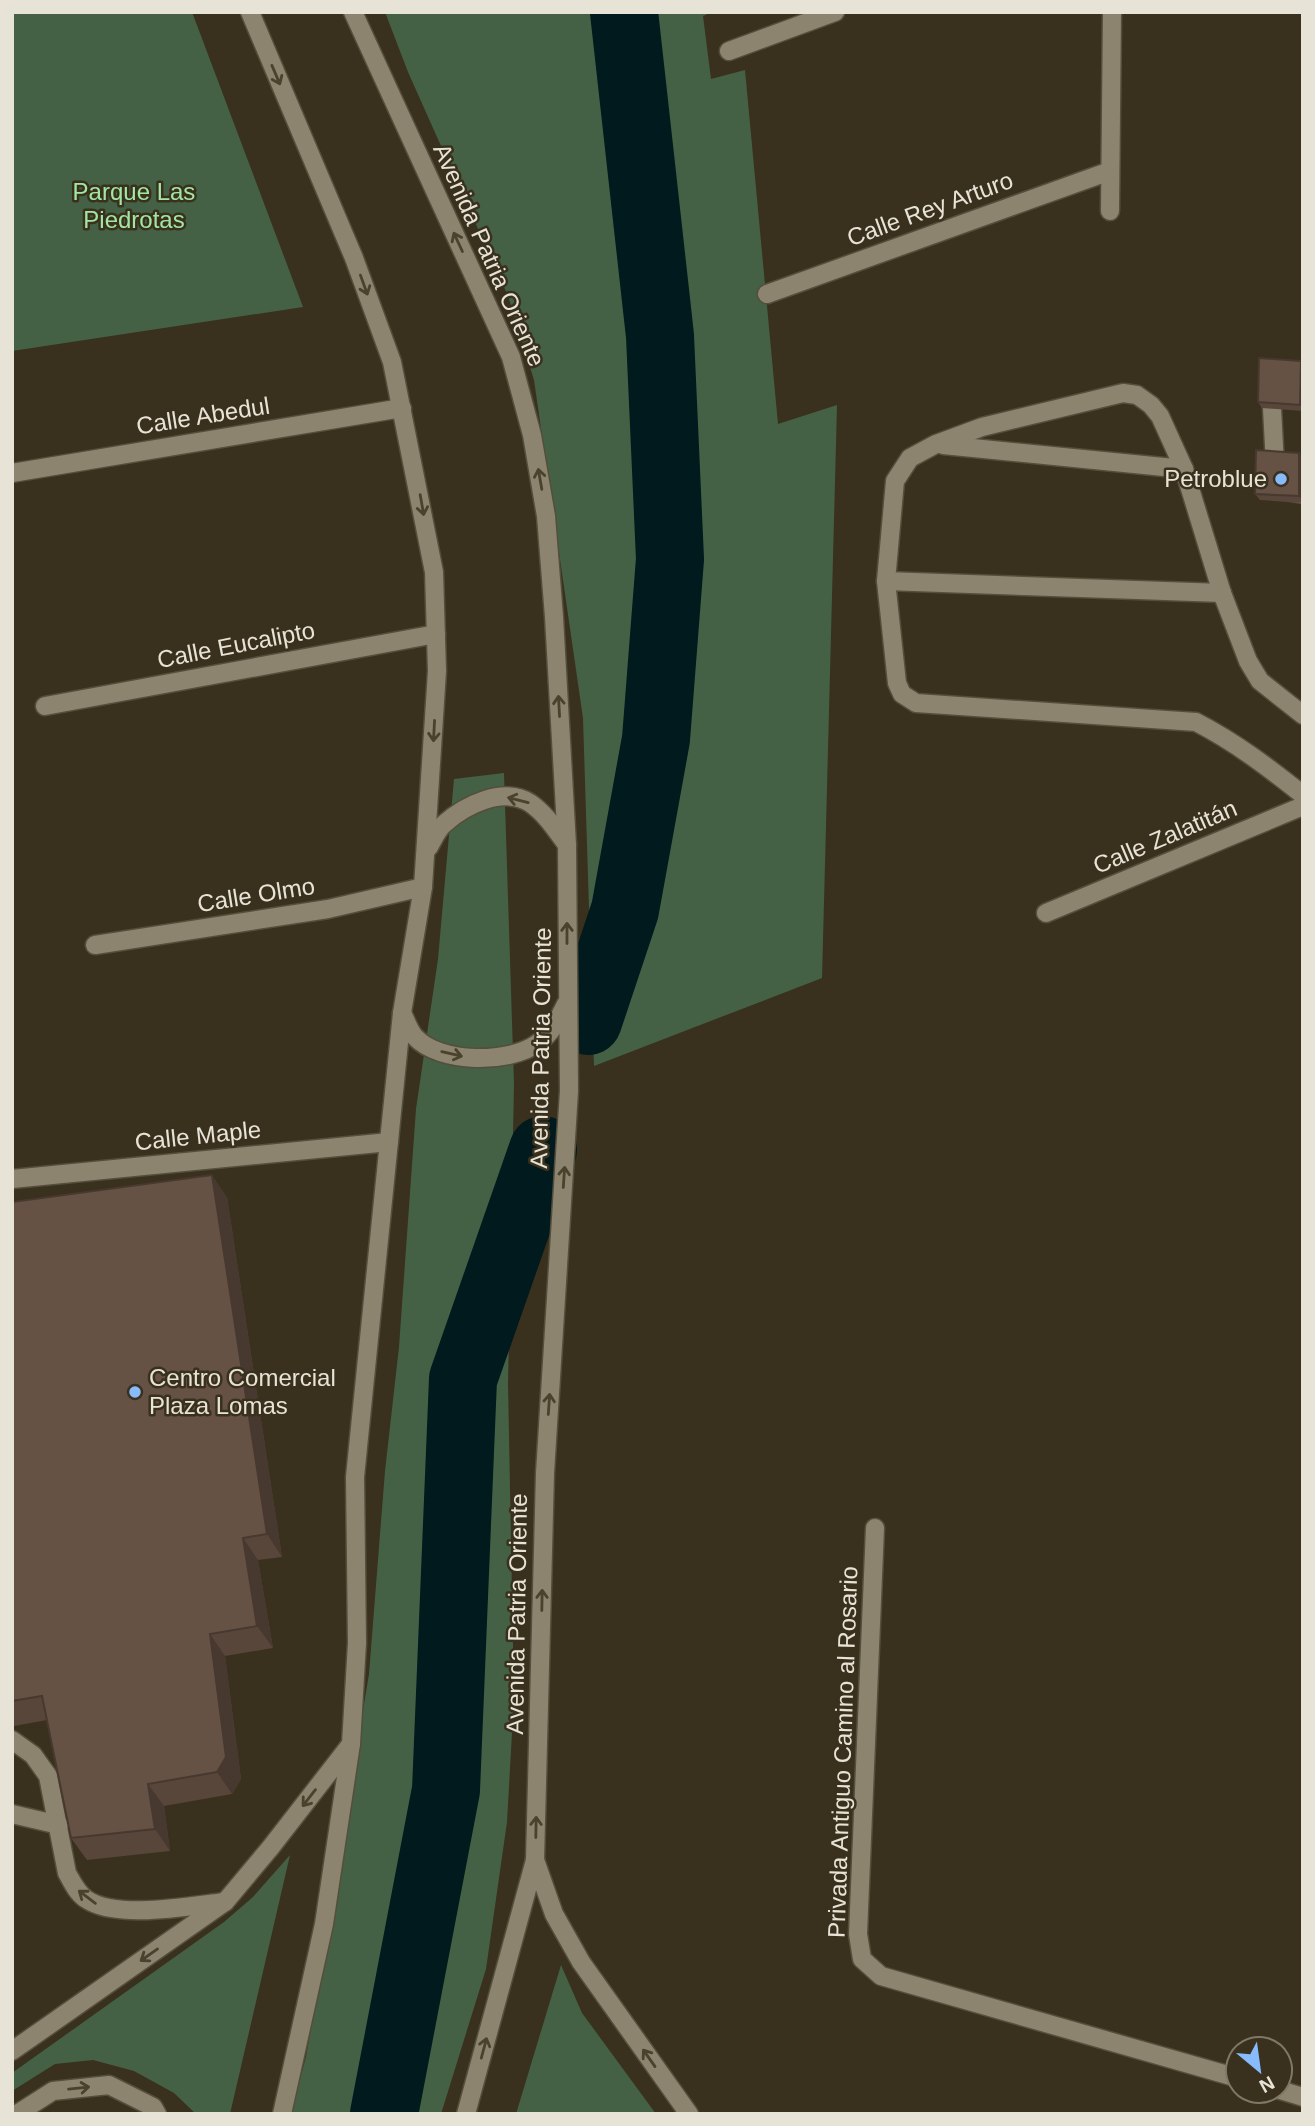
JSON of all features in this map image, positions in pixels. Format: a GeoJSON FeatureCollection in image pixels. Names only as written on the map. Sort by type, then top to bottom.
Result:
{"type":"FeatureCollection","features":[{"type":"Feature","properties":{"kind":"street"},"geometry":{"type":"LineString","coordinates":[[250,12],[354,258],[392,362],[434,572],[437,671],[424,887],[402,1013],[355,1477],[357,1643],[351,1744],[324,1924],[282,2114]]}},
{"type":"Feature","properties":{"kind":"street","name":"Avenida Patria Oriente"},"geometry":{"type":"LineString","coordinates":[[353,12],[511,357],[532,435],[546,516],[567,845],[569,1091],[545,1473],[535,1860],[466,2114]]}},
{"type":"Feature","properties":{"kind":"street"},"geometry":{"type":"LineString","coordinates":[[729,51],[835,12]]}},
{"type":"Feature","properties":{"kind":"street"},"geometry":{"type":"LineString","coordinates":[[1110,211],[1112,12]]}},
{"type":"Feature","properties":{"kind":"street","name":"Calle Rey Arturo"},"geometry":{"type":"LineString","coordinates":[[767,293],[1110,171]]}},
{"type":"Feature","properties":{"kind":"street"},"geometry":{"type":"LineString","coordinates":[[1303,374],[1280,377],[1271,389],[1276,484],[1279,490],[1285,493],[1303,494]]}},
{"type":"Feature","properties":{"kind":"street"},"geometry":{"type":"LineString","coordinates":[[1303,715],[1260,681],[1248,661],[1222,593],[1184,469],[1160,416],[1137,395],[1124,393],[982,427],[936,444],[910,458],[895,481],[886,581],[897,682],[902,694],[916,703],[1196,722],[1250,755],[1303,795]]}},
{"type":"Feature","properties":{"kind":"street","name":"Calle Abedul"},"geometry":{"type":"LineString","coordinates":[[12,473],[402,408]]}},
{"type":"Feature","properties":{"kind":"street"},"geometry":{"type":"LineString","coordinates":[[936,444],[1184,469]]}},
{"type":"Feature","properties":{"kind":"street"},"geometry":{"type":"LineString","coordinates":[[886,581],[1222,593]]}},
{"type":"Feature","properties":{"kind":"street","name":"Calle Eucalipto"},"geometry":{"type":"LineString","coordinates":[[45,706],[436,634]]}},
{"type":"Feature","properties":{"kind":"street"},"geometry":{"type":"LineString","coordinates":[[427,850],[442,826],[461,811],[484,799],[515,797],[530,803],[551,823],[567,845]]}},
{"type":"Feature","properties":{"kind":"street","name":"Calle Zalatitán"},"geometry":{"type":"LineString","coordinates":[[1046,913],[1303,806]]}},
{"type":"Feature","properties":{"kind":"street","name":"Calle Olmo"},"geometry":{"type":"LineString","coordinates":[[95,945],[328,909],[424,887]]}},
{"type":"Feature","properties":{"kind":"street"},"geometry":{"type":"LineString","coordinates":[[402,1013],[415,1037],[438,1051],[484,1060],[506,1057],[536,1045],[553,1029],[568,1001]]}},
{"type":"Feature","properties":{"kind":"street","name":"Calle Maple"},"geometry":{"type":"LineString","coordinates":[[12,1179],[389,1142]]}},
{"type":"Feature","properties":{"kind":"street","name":"Privada Antiguo Camino al Rosario"},"geometry":{"type":"LineString","coordinates":[[876,1528],[858,1934],[862,1959],[881,1976],[1224,2074]]}},
{"type":"Feature","properties":{"kind":"street"},"geometry":{"type":"LineString","coordinates":[[12,1740],[33,1755],[48,1776],[63,1858],[71,1880],[85,1898],[109,1909],[163,1910],[225,1902]]}},
{"type":"Feature","properties":{"kind":"street"},"geometry":{"type":"LineString","coordinates":[[12,2051],[225,1902],[351,1744]]}},
{"type":"Feature","properties":{"kind":"street"},"geometry":{"type":"LineString","coordinates":[[12,1814],[59,1825]]}},
{"type":"Feature","properties":{"kind":"street"},"geometry":{"type":"LineString","coordinates":[[535,1860],[554,1914],[581,1962],[688,2114]]}},
{"type":"Feature","properties":{"kind":"street"},"geometry":{"type":"LineString","coordinates":[[17,2114],[53,2091],[109,2085],[153,2107],[158,2114]]}},
{"type":"Feature","properties":{"kind":"green space","name":"Parque Las Piedrotas"},"geometry":{"type":"Polygon","coordinates":[[[12,12],[192,12],[303,307],[12,351],[12,12]]]}},
{"type":"Feature","properties":{"kind":"green space"},"geometry":{"type":"Polygon","coordinates":[[[385,12],[712,12],[703,16],[711,79],[745,70],[778,424],[837,405],[822,978],[594,1066],[583,718],[534,380],[508,296],[408,72],[385,12]]]}},
{"type":"Feature","properties":{"kind":"green space"},"geometry":{"type":"Polygon","coordinates":[[[504,773],[514,1084],[508,1384],[514,1697],[507,1822],[486,1969],[441,2114],[290,2114],[306,2057],[369,1674],[385,1471],[399,1347],[416,1109],[438,959],[454,779],[504,773]]]}},
{"type":"Feature","properties":{"kind":"green space"},"geometry":{"type":"Polygon","coordinates":[[[290,1855],[230,2114],[196,2114],[174,2093],[134,2071],[93,2060],[55,2064],[12,2091],[12,2073],[224,1922],[253,1897],[290,1855]]]}},
{"type":"Feature","properties":{"kind":"green space"},"geometry":{"type":"Polygon","coordinates":[[[561,1965],[582,2013],[656,2114],[516,2114],[561,1965]]]}},
{"type":"Feature","properties":{"kind":"building","name":"Petroblue"},"geometry":{"type":"Polygon","coordinates":[[[1259,358],[1301,361],[1300,405],[1258,402],[1259,358]]]}},
{"type":"Feature","properties":{"kind":"building","name":"Petroblue"},"geometry":{"type":"Polygon","coordinates":[[[1256,450],[1299,453],[1299,496],[1255,494],[1256,450]]]}},
{"type":"Feature","properties":{"kind":"building","name":"Centro Comercial Plaza Lomas"},"geometry":{"type":"Polygon","coordinates":[[[212,1175],[267,1534],[243,1538],[257,1626],[210,1634],[226,1757],[217,1772],[148,1784],[155,1829],[71,1838],[42,1696],[12,1701],[12,1202],[212,1175]]]}},
{"type":"Feature","properties":{"kind":"waterway"},"geometry":{"type":"LineString","coordinates":[[588,1021],[625,910],[656,739],[670,559],[660,336],[624,12]]}},
{"type":"Feature","properties":{"kind":"waterway"},"geometry":{"type":"LineString","coordinates":[[384,2114],[446,1790],[463,1379],[543,1150]]}},
{"type":"Feature","properties":{"kind":"place","name":"Petroblue"},"geometry":{"type":"Point","coordinates":[1281,479]}},
{"type":"Feature","properties":{"kind":"place","name":"Centro Comercial Plaza Lomas"},"geometry":{"type":"Point","coordinates":[135,1392]}}]}
